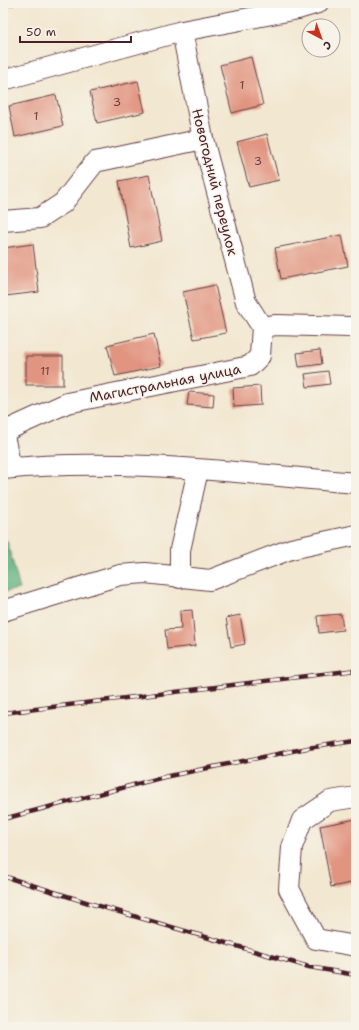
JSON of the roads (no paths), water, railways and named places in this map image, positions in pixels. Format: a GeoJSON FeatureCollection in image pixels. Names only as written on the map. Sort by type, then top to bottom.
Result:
{"type":"FeatureCollection","features":[{"type":"Feature","properties":{"kind":"street"},"geometry":{"type":"LineString","coordinates":[[3,80],[182,31],[298,9],[318,3]]}},
{"type":"Feature","properties":{"kind":"street","name":"Новогодний переулок"},"geometry":{"type":"LineString","coordinates":[[182,31],[203,139],[246,302],[262,327]]}},
{"type":"Feature","properties":{"kind":"street"},"geometry":{"type":"LineString","coordinates":[[3,222],[40,218],[63,203],[95,162],[203,139]]}},
{"type":"Feature","properties":{"kind":"street"},"geometry":{"type":"LineString","coordinates":[[262,327],[276,325],[350,327]]}},
{"type":"Feature","properties":{"kind":"street","name":"Магистральная улица"},"geometry":{"type":"LineString","coordinates":[[3,432],[67,403],[250,366],[260,356],[262,327]]}},
{"type":"Feature","properties":{"kind":"street"},"geometry":{"type":"LineString","coordinates":[[3,432],[7,468],[109,464],[356,483]]}},
{"type":"Feature","properties":{"kind":"street"},"geometry":{"type":"LineString","coordinates":[[180,578],[180,550],[198,470]]}},
{"type":"Feature","properties":{"kind":"street"},"geometry":{"type":"LineString","coordinates":[[3,611],[120,575],[145,573],[180,578],[210,580],[291,550],[356,536]]}},
{"type":"Feature","properties":{"kind":"street"},"geometry":{"type":"LineString","coordinates":[[356,797],[330,801],[302,820],[292,847],[289,889],[316,939],[356,946]]}},
{"type":"Feature","properties":{"kind":"railway"},"geometry":{"type":"LineString","coordinates":[[3,713],[356,670]]}},
{"type":"Feature","properties":{"kind":"railway"},"geometry":{"type":"LineString","coordinates":[[3,819],[164,777],[307,748],[356,741]]}},
{"type":"Feature","properties":{"kind":"railway"},"geometry":{"type":"LineString","coordinates":[[3,876],[89,903],[309,967],[356,975]]}}]}
